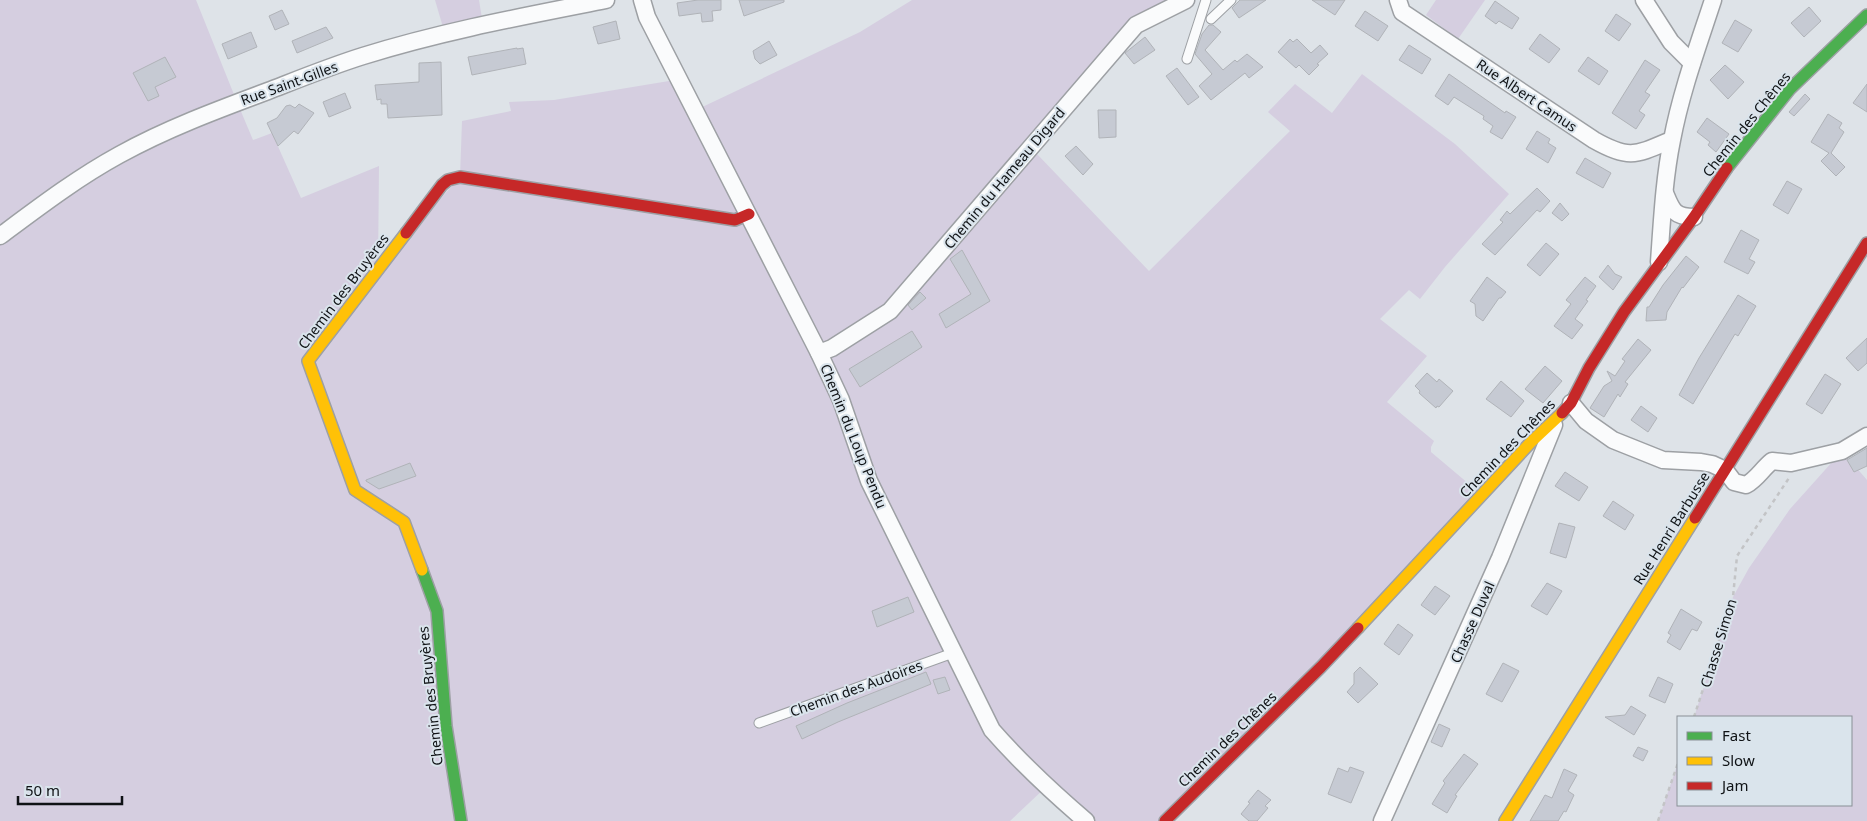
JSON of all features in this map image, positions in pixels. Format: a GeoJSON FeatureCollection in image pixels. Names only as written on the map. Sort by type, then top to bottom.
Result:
{"type":"FeatureCollection","features":[{"type":"Feature","properties":{"kind":"street","name":"Rue Saint-Gilles"},"geometry":{"type":"LineString","coordinates":[[0,236],[82,177],[119,155],[178,126],[236,102],[364,56],[403,45],[492,23],[606,0]]}},
{"type":"Feature","properties":{"kind":"street","name":"Chemin du Loup Pendu"},"geometry":{"type":"LineString","coordinates":[[642,0],[646,17],[819,353],[841,400],[869,481],[992,730],[1023,765],[1086,821]]}},
{"type":"Feature","properties":{"kind":"street","name":"Chemin du Hameau Digard"},"geometry":{"type":"LineString","coordinates":[[819,353],[832,348],[890,310],[1136,25],[1186,0]]}},
{"type":"Feature","properties":{"kind":"street","name":"Rue Albert Camus"},"geometry":{"type":"LineString","coordinates":[[1398,0],[1402,12],[1594,140],[1614,151],[1642,152],[1672,140]]}},
{"type":"Feature","properties":{"kind":"street"},"geometry":{"type":"LineString","coordinates":[[1644,0],[1671,42],[1692,63]]}},
{"type":"Feature","properties":{"kind":"street"},"geometry":{"type":"LineString","coordinates":[[1659,262],[1672,140],[1692,63],[1713,0]]}},
{"type":"Feature","properties":{"kind":"street","name":"Chemin des Chênes"},"geometry":{"type":"LineString","coordinates":[[1165,821],[1322,667],[1531,442],[1556,420],[1571,403],[1624,312],[1719,179],[1790,89],[1867,15]]}},
{"type":"Feature","properties":{"kind":"street","name":"Chemin des Bruyères"},"geometry":{"type":"LineString","coordinates":[[460,821],[446,726],[437,611],[404,522],[355,490],[308,361],[442,184],[453,178],[460,177],[735,220],[749,214]]}},
{"type":"Feature","properties":{"kind":"street"},"geometry":{"type":"LineString","coordinates":[[1665,192],[1672,210],[1683,217],[1694,216]]}},
{"type":"Feature","properties":{"kind":"street","name":"Rue Henri Barbusse"},"geometry":{"type":"LineString","coordinates":[[1505,821],[1865,247]]}},
{"type":"Feature","properties":{"kind":"street"},"geometry":{"type":"LineString","coordinates":[[1571,403],[1586,421],[1613,440],[1663,460],[1712,464],[1725,470],[1734,482],[1746,485],[1756,480],[1764,467],[1772,461],[1791,464],[1842,451],[1867,436]]}},
{"type":"Feature","properties":{"kind":"street","name":"Chasse Duval"},"geometry":{"type":"LineString","coordinates":[[1382,821],[1500,558],[1556,420]]}},
{"type":"Feature","properties":{"kind":"lane"},"geometry":{"type":"LineString","coordinates":[[1187,59],[1206,0]]}},
{"type":"Feature","properties":{"kind":"lane"},"geometry":{"type":"LineString","coordinates":[[1211,19],[1231,0]]}},
{"type":"Feature","properties":{"kind":"lane","name":"Chemin des Audoires"},"geometry":{"type":"LineString","coordinates":[[759,722],[953,653]]}},
{"type":"Feature","properties":{"kind":"path","name":"Chasse Simon"},"geometry":{"type":"LineString","coordinates":[[1694,716],[1733,597],[1737,556],[1790,475],[1791,464]]}},
{"type":"Feature","properties":{"kind":"path"},"geometry":{"type":"LineString","coordinates":[[1658,821],[1677,766]]}},
{"type":"Feature","properties":{"kind":"shaded area"},"geometry":{"type":"Polygon","coordinates":[[[0,0],[196,0],[253,140],[272,133],[301,198],[379,166],[378,268],[460,177],[462,121],[511,111],[509,102],[554,100],[669,81],[678,77],[696,110],[860,32],[912,0],[1186,0],[1136,25],[1032,145],[1037,154],[1149,271],[1290,131],[1268,112],[1295,84],[1332,113],[1362,74],[1455,144],[1509,194],[1445,267],[1420,299],[1409,290],[1380,319],[1427,356],[1387,402],[1434,441],[1431,452],[1482,495],[1165,821],[1086,821],[1046,787],[1010,821],[0,821],[0,0]]]}},
{"type":"Feature","properties":{"kind":"shaded area"},"geometry":{"type":"Polygon","coordinates":[[[435,0],[479,0],[483,25],[445,34],[435,0]]]}},
{"type":"Feature","properties":{"kind":"shaded area"},"geometry":{"type":"Polygon","coordinates":[[[1436,0],[1485,0],[1458,39],[1426,15],[1436,0]]]}},
{"type":"Feature","properties":{"kind":"shaded area"},"geometry":{"type":"Polygon","coordinates":[[[1842,451],[1867,480],[1867,821],[1658,821],[1677,766],[1677,806],[1852,806],[1852,716],[1694,716],[1733,597],[1749,568],[1790,509],[1842,451]]]}},
{"type":"Feature","properties":{"kind":"building"},"geometry":{"type":"Polygon","coordinates":[[[698,0],[721,0],[721,10],[712,11],[713,21],[702,22],[701,13],[679,16],[677,3],[698,0]]]}},
{"type":"Feature","properties":{"kind":"building"},"geometry":{"type":"Polygon","coordinates":[[[739,0],[784,0],[784,2],[744,16],[739,0]]]}},
{"type":"Feature","properties":{"kind":"building"},"geometry":{"type":"Polygon","coordinates":[[[1240,0],[1266,0],[1239,18],[1232,8],[1240,0]]]}},
{"type":"Feature","properties":{"kind":"building"},"geometry":{"type":"Polygon","coordinates":[[[1312,0],[1345,0],[1335,15],[1312,0]]]}},
{"type":"Feature","properties":{"kind":"building"},"geometry":{"type":"Polygon","coordinates":[[[1495,1],[1519,18],[1512,29],[1499,21],[1496,24],[1485,16],[1495,1]]]}},
{"type":"Feature","properties":{"kind":"building"},"geometry":{"type":"Polygon","coordinates":[[[1809,7],[1821,21],[1804,37],[1791,23],[1809,7]]]}},
{"type":"Feature","properties":{"kind":"building"},"geometry":{"type":"Polygon","coordinates":[[[282,10],[289,24],[275,30],[269,16],[282,10]]]}},
{"type":"Feature","properties":{"kind":"building"},"geometry":{"type":"Polygon","coordinates":[[[1365,11],[1388,26],[1378,41],[1355,26],[1365,11]]]}},
{"type":"Feature","properties":{"kind":"building"},"geometry":{"type":"Polygon","coordinates":[[[1616,14],[1631,24],[1619,41],[1605,31],[1616,14]]]}},
{"type":"Feature","properties":{"kind":"building"},"geometry":{"type":"Polygon","coordinates":[[[1735,20],[1752,30],[1738,52],[1722,43],[1735,20]]]}},
{"type":"Feature","properties":{"kind":"building"},"geometry":{"type":"Polygon","coordinates":[[[616,21],[620,39],[598,44],[593,27],[616,21]]]}},
{"type":"Feature","properties":{"kind":"building"},"geometry":{"type":"Polygon","coordinates":[[[1209,25],[1213,25],[1221,32],[1205,50],[1223,70],[1235,60],[1237,62],[1247,54],[1263,67],[1249,78],[1245,73],[1211,100],[1199,86],[1212,74],[1195,54],[1202,34],[1209,25]]]}},
{"type":"Feature","properties":{"kind":"building"},"geometry":{"type":"Polygon","coordinates":[[[326,27],[333,38],[297,53],[292,41],[326,27]]]}},
{"type":"Feature","properties":{"kind":"building"},"geometry":{"type":"Polygon","coordinates":[[[251,32],[257,47],[228,59],[222,44],[251,32]]]}},
{"type":"Feature","properties":{"kind":"building"},"geometry":{"type":"Polygon","coordinates":[[[1540,34],[1560,49],[1549,63],[1529,49],[1540,34]]]}},
{"type":"Feature","properties":{"kind":"building"},"geometry":{"type":"Polygon","coordinates":[[[1145,37],[1155,50],[1134,64],[1125,53],[1145,37]]]}},
{"type":"Feature","properties":{"kind":"building"},"geometry":{"type":"Polygon","coordinates":[[[1290,39],[1293,42],[1297,39],[1311,53],[1320,45],[1328,54],[1309,75],[1299,65],[1296,68],[1278,52],[1290,39]]]}},
{"type":"Feature","properties":{"kind":"building"},"geometry":{"type":"Polygon","coordinates":[[[769,41],[777,55],[760,64],[755,59],[753,51],[769,41]]]}},
{"type":"Feature","properties":{"kind":"building"},"geometry":{"type":"Polygon","coordinates":[[[1409,45],[1431,59],[1422,74],[1399,60],[1409,45]]]}},
{"type":"Feature","properties":{"kind":"building"},"geometry":{"type":"Polygon","coordinates":[[[523,48],[526,64],[472,75],[468,57],[523,48]]]}},
{"type":"Feature","properties":{"kind":"building"},"geometry":{"type":"Polygon","coordinates":[[[165,57],[176,77],[155,87],[159,96],[148,101],[133,73],[165,57]]]}},
{"type":"Feature","properties":{"kind":"building"},"geometry":{"type":"Polygon","coordinates":[[[1588,57],[1608,71],[1599,85],[1578,71],[1588,57]]]}},
{"type":"Feature","properties":{"kind":"building"},"geometry":{"type":"Polygon","coordinates":[[[1645,60],[1660,70],[1645,92],[1650,95],[1639,111],[1645,115],[1636,129],[1612,113],[1645,60]]]}},
{"type":"Feature","properties":{"kind":"building"},"geometry":{"type":"Polygon","coordinates":[[[441,62],[442,115],[388,118],[387,104],[381,104],[381,99],[377,100],[375,85],[419,82],[419,63],[441,62]]]}},
{"type":"Feature","properties":{"kind":"building"},"geometry":{"type":"Polygon","coordinates":[[[1725,65],[1744,82],[1728,99],[1710,80],[1725,65]]]}},
{"type":"Feature","properties":{"kind":"building"},"geometry":{"type":"Polygon","coordinates":[[[1177,68],[1199,97],[1188,105],[1166,76],[1177,68]]]}},
{"type":"Feature","properties":{"kind":"building"},"geometry":{"type":"Polygon","coordinates":[[[1449,74],[1505,113],[1506,111],[1516,117],[1502,139],[1490,132],[1493,126],[1483,119],[1484,116],[1454,97],[1448,105],[1435,96],[1449,74]]]}},
{"type":"Feature","properties":{"kind":"building"},"geometry":{"type":"Polygon","coordinates":[[[1867,84],[1867,112],[1853,103],[1867,84]]]}},
{"type":"Feature","properties":{"kind":"building"},"geometry":{"type":"Polygon","coordinates":[[[345,93],[351,108],[329,117],[323,102],[345,93]]]}},
{"type":"Feature","properties":{"kind":"building"},"geometry":{"type":"Polygon","coordinates":[[[1805,94],[1810,99],[1794,116],[1789,112],[1805,94]]]}},
{"type":"Feature","properties":{"kind":"building"},"geometry":{"type":"Polygon","coordinates":[[[299,104],[314,113],[298,134],[294,131],[278,146],[267,123],[277,118],[286,106],[290,105],[295,108],[299,104]]]}},
{"type":"Feature","properties":{"kind":"building"},"geometry":{"type":"Polygon","coordinates":[[[1098,110],[1116,110],[1116,137],[1099,138],[1098,110]]]}},
{"type":"Feature","properties":{"kind":"building"},"geometry":{"type":"Polygon","coordinates":[[[1828,114],[1842,123],[1839,128],[1844,132],[1831,153],[1845,167],[1836,176],[1821,161],[1829,153],[1811,142],[1828,114]]]}},
{"type":"Feature","properties":{"kind":"building"},"geometry":{"type":"Polygon","coordinates":[[[1707,118],[1729,134],[1716,152],[1708,145],[1710,142],[1697,132],[1707,118]]]}},
{"type":"Feature","properties":{"kind":"building"},"geometry":{"type":"Polygon","coordinates":[[[1537,131],[1550,139],[1548,143],[1556,148],[1548,163],[1526,149],[1537,131]]]}},
{"type":"Feature","properties":{"kind":"building"},"geometry":{"type":"Polygon","coordinates":[[[1076,146],[1093,164],[1083,175],[1065,156],[1076,146]]]}},
{"type":"Feature","properties":{"kind":"building"},"geometry":{"type":"Polygon","coordinates":[[[1585,158],[1611,173],[1603,188],[1576,173],[1585,158]]]}},
{"type":"Feature","properties":{"kind":"building"},"geometry":{"type":"Polygon","coordinates":[[[1787,181],[1802,189],[1788,214],[1773,205],[1787,181]]]}},
{"type":"Feature","properties":{"kind":"building"},"geometry":{"type":"Polygon","coordinates":[[[1537,188],[1550,201],[1540,212],[1537,210],[1495,255],[1482,244],[1503,222],[1500,220],[1507,211],[1510,214],[1537,188]]]}},
{"type":"Feature","properties":{"kind":"building"},"geometry":{"type":"Polygon","coordinates":[[[1560,203],[1569,214],[1562,221],[1552,213],[1560,203]]]}},
{"type":"Feature","properties":{"kind":"building"},"geometry":{"type":"Polygon","coordinates":[[[1741,230],[1759,240],[1749,259],[1755,262],[1748,274],[1724,262],[1741,230]]]}},
{"type":"Feature","properties":{"kind":"building"},"geometry":{"type":"Polygon","coordinates":[[[1546,243],[1559,254],[1540,276],[1527,265],[1546,243]]]}},
{"type":"Feature","properties":{"kind":"building"},"geometry":{"type":"Polygon","coordinates":[[[962,250],[990,301],[946,328],[939,314],[971,294],[950,259],[962,250]]]}},
{"type":"Feature","properties":{"kind":"building"},"geometry":{"type":"Polygon","coordinates":[[[1686,256],[1699,267],[1682,287],[1667,312],[1666,320],[1646,321],[1647,307],[1649,307],[1663,285],[1686,256]]]}},
{"type":"Feature","properties":{"kind":"building"},"geometry":{"type":"Polygon","coordinates":[[[1608,265],[1615,274],[1622,277],[1613,290],[1599,277],[1608,265]]]}},
{"type":"Feature","properties":{"kind":"building"},"geometry":{"type":"Polygon","coordinates":[[[1487,277],[1506,292],[1499,298],[1483,321],[1476,316],[1475,304],[1470,301],[1487,277]]]}},
{"type":"Feature","properties":{"kind":"building"},"geometry":{"type":"Polygon","coordinates":[[[1585,277],[1596,286],[1575,319],[1583,325],[1572,339],[1554,326],[1571,304],[1566,300],[1585,277]]]}},
{"type":"Feature","properties":{"kind":"building"},"geometry":{"type":"Polygon","coordinates":[[[920,292],[926,298],[912,310],[908,305],[920,292]]]}},
{"type":"Feature","properties":{"kind":"building"},"geometry":{"type":"Polygon","coordinates":[[[1738,295],[1756,306],[1738,336],[1735,334],[1693,404],[1679,395],[1699,358],[1738,295]]]}},
{"type":"Feature","properties":{"kind":"building"},"geometry":{"type":"Polygon","coordinates":[[[912,331],[922,347],[860,387],[849,369],[912,331]]]}},
{"type":"Feature","properties":{"kind":"building"},"geometry":{"type":"Polygon","coordinates":[[[1867,338],[1867,363],[1858,371],[1846,358],[1867,338]]]}},
{"type":"Feature","properties":{"kind":"building"},"geometry":{"type":"Polygon","coordinates":[[[1638,339],[1651,350],[1625,382],[1628,384],[1620,397],[1618,394],[1604,417],[1590,408],[1604,386],[1612,381],[1607,371],[1615,376],[1625,361],[1622,359],[1638,339]]]}},
{"type":"Feature","properties":{"kind":"building"},"geometry":{"type":"Polygon","coordinates":[[[1545,366],[1562,381],[1543,403],[1525,389],[1545,366]]]}},
{"type":"Feature","properties":{"kind":"building"},"geometry":{"type":"Polygon","coordinates":[[[1427,373],[1437,382],[1439,379],[1453,391],[1436,408],[1419,393],[1420,391],[1415,386],[1427,373]]]}},
{"type":"Feature","properties":{"kind":"building"},"geometry":{"type":"Polygon","coordinates":[[[1825,374],[1841,384],[1822,414],[1806,404],[1825,374]]]}},
{"type":"Feature","properties":{"kind":"building"},"geometry":{"type":"Polygon","coordinates":[[[1501,381],[1524,401],[1511,417],[1486,399],[1501,381]]]}},
{"type":"Feature","properties":{"kind":"building"},"geometry":{"type":"Polygon","coordinates":[[[1641,406],[1657,418],[1648,432],[1631,420],[1641,406]]]}},
{"type":"Feature","properties":{"kind":"building"},"geometry":{"type":"Polygon","coordinates":[[[1867,448],[1867,466],[1854,472],[1847,460],[1867,448]]]}},
{"type":"Feature","properties":{"kind":"building"},"geometry":{"type":"Polygon","coordinates":[[[410,463],[416,476],[379,489],[366,481],[366,480],[410,463]]]}},
{"type":"Feature","properties":{"kind":"building"},"geometry":{"type":"Polygon","coordinates":[[[1565,472],[1588,487],[1579,501],[1555,486],[1565,472]]]}},
{"type":"Feature","properties":{"kind":"building"},"geometry":{"type":"Polygon","coordinates":[[[1613,501],[1634,515],[1625,530],[1603,516],[1613,501]]]}},
{"type":"Feature","properties":{"kind":"building"},"geometry":{"type":"Polygon","coordinates":[[[1559,523],[1575,527],[1566,558],[1550,553],[1559,523]]]}},
{"type":"Feature","properties":{"kind":"building"},"geometry":{"type":"Polygon","coordinates":[[[1547,583],[1562,591],[1547,615],[1531,606],[1547,583]]]}},
{"type":"Feature","properties":{"kind":"building"},"geometry":{"type":"Polygon","coordinates":[[[1435,586],[1450,596],[1435,615],[1421,605],[1435,586]]]}},
{"type":"Feature","properties":{"kind":"building"},"geometry":{"type":"Polygon","coordinates":[[[908,597],[914,612],[877,627],[872,611],[908,597]]]}},
{"type":"Feature","properties":{"kind":"building"},"geometry":{"type":"Polygon","coordinates":[[[1681,609],[1702,622],[1697,631],[1692,629],[1680,650],[1667,642],[1671,635],[1668,633],[1681,609]]]}},
{"type":"Feature","properties":{"kind":"building"},"geometry":{"type":"Polygon","coordinates":[[[1398,624],[1413,635],[1399,655],[1384,644],[1398,624]]]}},
{"type":"Feature","properties":{"kind":"building"},"geometry":{"type":"Polygon","coordinates":[[[1503,663],[1519,671],[1502,702],[1486,694],[1503,663]]]}},
{"type":"Feature","properties":{"kind":"building"},"geometry":{"type":"Polygon","coordinates":[[[1360,667],[1378,684],[1358,703],[1347,692],[1354,684],[1354,673],[1360,667]]]}},
{"type":"Feature","properties":{"kind":"building"},"geometry":{"type":"Polygon","coordinates":[[[926,672],[931,684],[838,722],[802,739],[796,726],[847,703],[926,672]]]}},
{"type":"Feature","properties":{"kind":"building"},"geometry":{"type":"Polygon","coordinates":[[[945,677],[950,690],[938,694],[933,680],[945,677]]]}},
{"type":"Feature","properties":{"kind":"building"},"geometry":{"type":"Polygon","coordinates":[[[1658,677],[1673,684],[1665,703],[1649,696],[1658,677]]]}},
{"type":"Feature","properties":{"kind":"building"},"geometry":{"type":"Polygon","coordinates":[[[1631,706],[1646,715],[1634,735],[1605,717],[1625,715],[1631,706]]]}},
{"type":"Feature","properties":{"kind":"building"},"geometry":{"type":"Polygon","coordinates":[[[1439,724],[1450,729],[1442,747],[1431,742],[1439,724]]]}},
{"type":"Feature","properties":{"kind":"building"},"geometry":{"type":"Polygon","coordinates":[[[1638,747],[1648,751],[1643,761],[1633,756],[1638,747]]]}},
{"type":"Feature","properties":{"kind":"building"},"geometry":{"type":"Polygon","coordinates":[[[1464,754],[1478,764],[1455,795],[1457,796],[1447,813],[1432,804],[1445,783],[1443,781],[1464,754]]]}},
{"type":"Feature","properties":{"kind":"building"},"geometry":{"type":"Polygon","coordinates":[[[1350,767],[1364,772],[1351,803],[1328,794],[1338,768],[1348,772],[1350,767]]]}},
{"type":"Feature","properties":{"kind":"building"},"geometry":{"type":"Polygon","coordinates":[[[1564,769],[1577,775],[1568,791],[1574,795],[1566,812],[1564,811],[1558,821],[1530,821],[1545,795],[1552,798],[1564,769]]]}},
{"type":"Feature","properties":{"kind":"building"},"geometry":{"type":"Polygon","coordinates":[[[1258,790],[1271,800],[1265,806],[1268,808],[1257,821],[1249,821],[1241,814],[1258,790]]]}},
{"type":"Feature","properties":{"kind":"traffic: fast"},"geometry":{"type":"LineString","coordinates":[[1727,168],[1790,89],[1867,15]]}},
{"type":"Feature","properties":{"kind":"traffic: fast"},"geometry":{"type":"LineString","coordinates":[[422,570],[437,611],[446,726],[461,821]]}},
{"type":"Feature","properties":{"kind":"traffic: slow"},"geometry":{"type":"LineString","coordinates":[[406,233],[308,361],[355,490],[404,522],[422,570]]}},
{"type":"Feature","properties":{"kind":"traffic: slow"},"geometry":{"type":"LineString","coordinates":[[1358,628],[1531,442],[1562,413]]}},
{"type":"Feature","properties":{"kind":"traffic: slow"},"geometry":{"type":"LineString","coordinates":[[1505,821],[1695,518]]}},
{"type":"Feature","properties":{"kind":"traffic: jam"},"geometry":{"type":"LineString","coordinates":[[1562,413],[1571,403],[1589,368],[1624,312],[1694,217],[1727,168]]}},
{"type":"Feature","properties":{"kind":"traffic: jam"},"geometry":{"type":"LineString","coordinates":[[406,233],[442,185],[448,180],[460,177],[735,220],[749,214]]}},
{"type":"Feature","properties":{"kind":"traffic: jam"},"geometry":{"type":"LineString","coordinates":[[1695,518],[1867,243]]}},
{"type":"Feature","properties":{"kind":"traffic: jam"},"geometry":{"type":"LineString","coordinates":[[1165,821],[1358,628]]}}]}
